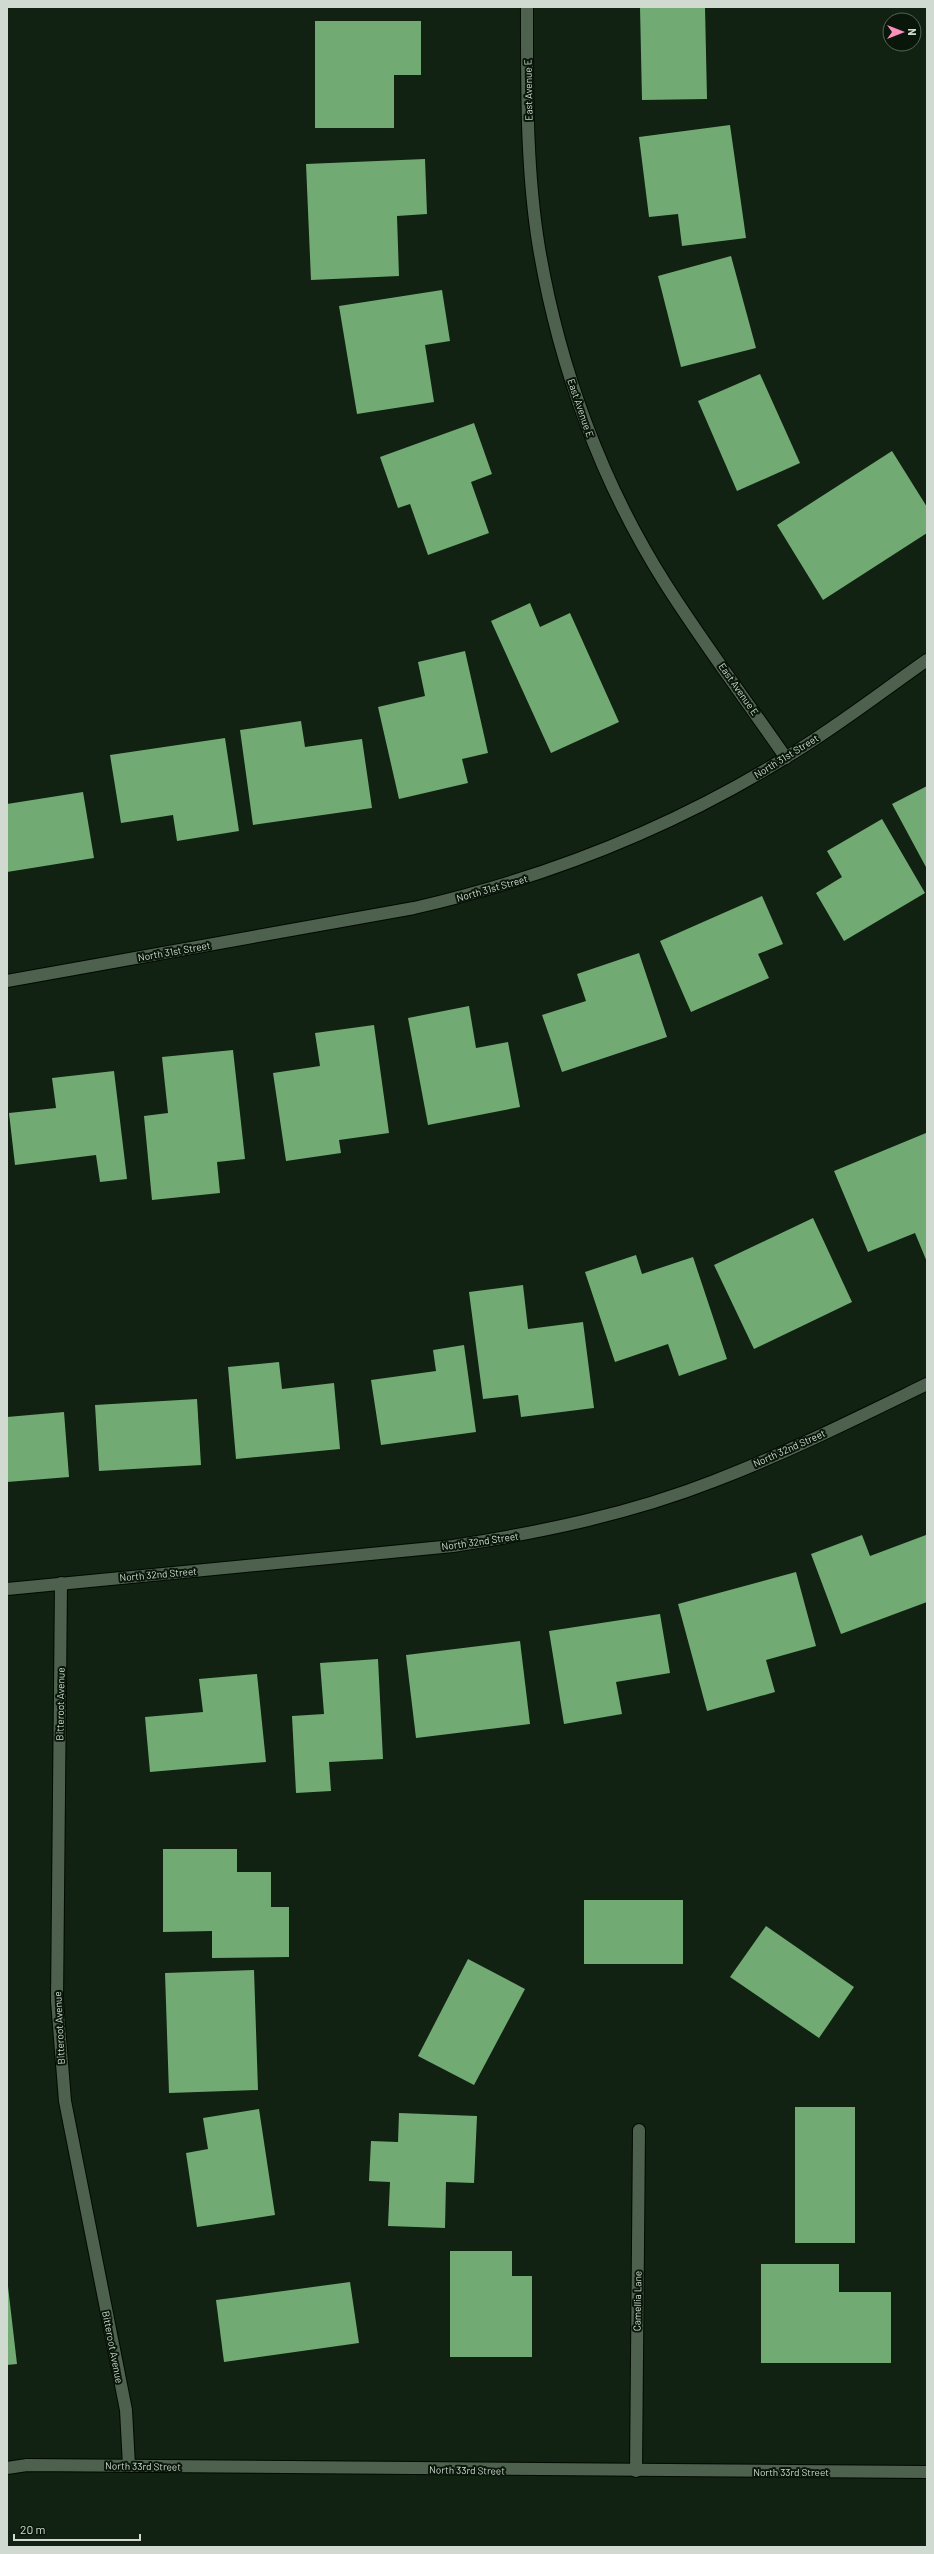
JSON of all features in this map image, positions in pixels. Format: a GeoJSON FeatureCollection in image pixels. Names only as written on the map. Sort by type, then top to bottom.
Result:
{"type":"FeatureCollection","features":[{"type":"Feature","properties":{"kind":"street","name":"East Avenue E"},"geometry":{"type":"LineString","coordinates":[[528,7],[528,117],[532,185],[539,247],[553,317],[576,396],[598,453],[665,582],[786,758]]}},
{"type":"Feature","properties":{"kind":"street","name":"North 31st Street"},"geometry":{"type":"LineString","coordinates":[[7,981],[414,908],[468,896],[570,863],[628,840],[691,810],[786,758],[927,660]]}},
{"type":"Feature","properties":{"kind":"street","name":"North 32nd Street"},"geometry":{"type":"LineString","coordinates":[[7,1589],[453,1546],[516,1536],[586,1521],[648,1504],[714,1481],[780,1454],[927,1384]]}},
{"type":"Feature","properties":{"kind":"street","name":"Bitteroot Avenue"},"geometry":{"type":"LineString","coordinates":[[61,1583],[56,2001],[65,2101],[126,2410],[129,2466]]}},
{"type":"Feature","properties":{"kind":"street","name":"Camellia Lane"},"geometry":{"type":"LineString","coordinates":[[636,2471],[639,2130]]}},
{"type":"Feature","properties":{"kind":"street","name":"North 33rd Street"},"geometry":{"type":"LineString","coordinates":[[7,2468],[27,2465],[636,2471],[927,2472]]}},
{"type":"Feature","properties":{"kind":"building"},"geometry":{"type":"Polygon","coordinates":[[[640,7],[705,7],[707,99],[642,100],[640,7]]]}},
{"type":"Feature","properties":{"kind":"building"},"geometry":{"type":"Polygon","coordinates":[[[315,21],[421,21],[421,75],[394,75],[394,128],[315,128],[315,21]]]}},
{"type":"Feature","properties":{"kind":"building"},"geometry":{"type":"Polygon","coordinates":[[[730,125],[746,238],[682,246],[678,214],[649,217],[639,137],[730,125]]]}},
{"type":"Feature","properties":{"kind":"building"},"geometry":{"type":"Polygon","coordinates":[[[425,159],[427,214],[397,216],[399,276],[311,280],[306,164],[425,159]]]}},
{"type":"Feature","properties":{"kind":"building"},"geometry":{"type":"Polygon","coordinates":[[[731,256],[756,348],[681,367],[658,276],[731,256]]]}},
{"type":"Feature","properties":{"kind":"building"},"geometry":{"type":"Polygon","coordinates":[[[442,290],[450,341],[425,345],[434,402],[357,414],[339,306],[442,290]]]}},
{"type":"Feature","properties":{"kind":"building"},"geometry":{"type":"Polygon","coordinates":[[[760,374],[800,463],[737,491],[698,401],[760,374]]]}},
{"type":"Feature","properties":{"kind":"building"},"geometry":{"type":"Polygon","coordinates":[[[474,423],[492,474],[471,482],[489,533],[428,555],[410,504],[398,508],[380,457],[474,423]]]}},
{"type":"Feature","properties":{"kind":"building"},"geometry":{"type":"Polygon","coordinates":[[[892,451],[927,507],[927,533],[823,600],[777,525],[892,451]]]}},
{"type":"Feature","properties":{"kind":"building"},"geometry":{"type":"Polygon","coordinates":[[[530,603],[540,627],[570,613],[619,722],[551,753],[491,621],[530,603]]]}},
{"type":"Feature","properties":{"kind":"building"},"geometry":{"type":"Polygon","coordinates":[[[465,651],[488,753],[462,759],[468,783],[399,799],[378,707],[425,696],[418,662],[465,651]]]}},
{"type":"Feature","properties":{"kind":"building"},"geometry":{"type":"Polygon","coordinates":[[[301,721],[305,747],[362,739],[372,808],[253,825],[240,730],[301,721]]]}},
{"type":"Feature","properties":{"kind":"building"},"geometry":{"type":"Polygon","coordinates":[[[225,738],[239,831],[177,841],[173,815],[121,823],[110,755],[225,738]]]}},
{"type":"Feature","properties":{"kind":"building"},"geometry":{"type":"Polygon","coordinates":[[[927,786],[927,869],[892,804],[927,786]]]}},
{"type":"Feature","properties":{"kind":"building"},"geometry":{"type":"Polygon","coordinates":[[[83,792],[94,858],[7,872],[7,804],[83,792]]]}},
{"type":"Feature","properties":{"kind":"building"},"geometry":{"type":"Polygon","coordinates":[[[882,819],[925,893],[844,941],[816,893],[842,877],[827,851],[882,819]]]}},
{"type":"Feature","properties":{"kind":"building"},"geometry":{"type":"Polygon","coordinates":[[[762,896],[783,944],[758,954],[769,978],[691,1012],[660,941],[762,896]]]}},
{"type":"Feature","properties":{"kind":"building"},"geometry":{"type":"Polygon","coordinates":[[[639,953],[667,1037],[562,1072],[542,1015],[586,1001],[577,974],[639,953]]]}},
{"type":"Feature","properties":{"kind":"building"},"geometry":{"type":"Polygon","coordinates":[[[469,1006],[476,1048],[508,1042],[520,1107],[428,1125],[408,1018],[469,1006]]]}},
{"type":"Feature","properties":{"kind":"building"},"geometry":{"type":"Polygon","coordinates":[[[374,1025],[389,1133],[339,1140],[341,1153],[286,1161],[273,1073],[320,1066],[315,1033],[374,1025]]]}},
{"type":"Feature","properties":{"kind":"building"},"geometry":{"type":"Polygon","coordinates":[[[233,1050],[245,1159],[217,1162],[220,1193],[152,1200],[144,1116],[168,1113],[162,1057],[233,1050]]]}},
{"type":"Feature","properties":{"kind":"building"},"geometry":{"type":"Polygon","coordinates":[[[114,1071],[127,1179],[100,1182],[96,1155],[15,1165],[9,1113],[56,1108],[52,1078],[114,1071]]]}},
{"type":"Feature","properties":{"kind":"building"},"geometry":{"type":"Polygon","coordinates":[[[926,1133],[927,1262],[915,1233],[868,1252],[834,1171],[926,1133]]]}},
{"type":"Feature","properties":{"kind":"building"},"geometry":{"type":"Polygon","coordinates":[[[813,1218],[852,1302],[754,1349],[714,1265],[813,1218]]]}},
{"type":"Feature","properties":{"kind":"building"},"geometry":{"type":"Polygon","coordinates":[[[636,1255],[642,1274],[693,1257],[727,1359],[679,1376],[668,1344],[615,1362],[585,1272],[636,1255]]]}},
{"type":"Feature","properties":{"kind":"building"},"geometry":{"type":"Polygon","coordinates":[[[523,1285],[528,1329],[583,1322],[594,1408],[521,1417],[518,1395],[483,1399],[469,1292],[523,1285]]]}},
{"type":"Feature","properties":{"kind":"building"},"geometry":{"type":"Polygon","coordinates":[[[464,1345],[476,1432],[381,1445],[371,1380],[436,1371],[433,1350],[464,1345]]]}},
{"type":"Feature","properties":{"kind":"building"},"geometry":{"type":"Polygon","coordinates":[[[279,1362],[282,1389],[334,1383],[340,1449],[236,1459],[228,1367],[279,1362]]]}},
{"type":"Feature","properties":{"kind":"building"},"geometry":{"type":"Polygon","coordinates":[[[197,1399],[201,1465],[99,1471],[95,1405],[197,1399]]]}},
{"type":"Feature","properties":{"kind":"building"},"geometry":{"type":"Polygon","coordinates":[[[64,1412],[69,1477],[7,1482],[7,1417],[64,1412]]]}},
{"type":"Feature","properties":{"kind":"building"},"geometry":{"type":"Polygon","coordinates":[[[862,1535],[870,1556],[926,1535],[927,1602],[841,1634],[811,1554],[862,1535]]]}},
{"type":"Feature","properties":{"kind":"building"},"geometry":{"type":"Polygon","coordinates":[[[796,1572],[816,1646],[766,1660],[775,1692],[707,1711],[678,1604],[796,1572]]]}},
{"type":"Feature","properties":{"kind":"building"},"geometry":{"type":"Polygon","coordinates":[[[660,1614],[670,1673],[616,1682],[622,1714],[564,1724],[549,1631],[660,1614]]]}},
{"type":"Feature","properties":{"kind":"building"},"geometry":{"type":"Polygon","coordinates":[[[520,1641],[530,1724],[416,1738],[406,1655],[520,1641]]]}},
{"type":"Feature","properties":{"kind":"building"},"geometry":{"type":"Polygon","coordinates":[[[378,1659],[383,1759],[329,1762],[331,1791],[296,1793],[292,1716],[324,1714],[320,1663],[378,1659]]]}},
{"type":"Feature","properties":{"kind":"building"},"geometry":{"type":"Polygon","coordinates":[[[257,1674],[266,1762],[150,1772],[145,1717],[203,1712],[199,1679],[257,1674]]]}},
{"type":"Feature","properties":{"kind":"building"},"geometry":{"type":"Polygon","coordinates":[[[163,1849],[237,1849],[237,1872],[271,1872],[271,1907],[289,1907],[289,1957],[212,1958],[212,1931],[163,1932],[163,1849]]]}},
{"type":"Feature","properties":{"kind":"building"},"geometry":{"type":"Polygon","coordinates":[[[584,1900],[683,1900],[683,1964],[584,1964],[584,1900]]]}},
{"type":"Feature","properties":{"kind":"building"},"geometry":{"type":"Polygon","coordinates":[[[766,1926],[854,1987],[819,2038],[730,1977],[766,1926]]]}},
{"type":"Feature","properties":{"kind":"building"},"geometry":{"type":"Polygon","coordinates":[[[468,1959],[525,1989],[474,2085],[418,2056],[468,1959]]]}},
{"type":"Feature","properties":{"kind":"building"},"geometry":{"type":"Polygon","coordinates":[[[254,1970],[258,2090],[169,2093],[165,1973],[254,1970]]]}},
{"type":"Feature","properties":{"kind":"building"},"geometry":{"type":"Polygon","coordinates":[[[795,2107],[855,2107],[855,2243],[795,2243],[795,2107]]]}},
{"type":"Feature","properties":{"kind":"building"},"geometry":{"type":"Polygon","coordinates":[[[259,2109],[275,2215],[197,2227],[186,2153],[208,2149],[203,2118],[259,2109]]]}},
{"type":"Feature","properties":{"kind":"building"},"geometry":{"type":"Polygon","coordinates":[[[399,2113],[477,2116],[474,2183],[446,2182],[445,2228],[388,2226],[390,2182],[369,2181],[371,2141],[398,2142],[399,2113]]]}},
{"type":"Feature","properties":{"kind":"building"},"geometry":{"type":"Polygon","coordinates":[[[450,2251],[512,2251],[512,2276],[532,2276],[532,2357],[450,2357],[450,2251]]]}},
{"type":"Feature","properties":{"kind":"building"},"geometry":{"type":"Polygon","coordinates":[[[761,2264],[839,2264],[839,2292],[891,2292],[891,2363],[761,2363],[761,2264]]]}},
{"type":"Feature","properties":{"kind":"building"},"geometry":{"type":"Polygon","coordinates":[[[7,2278],[17,2364],[7,2365],[7,2278]]]}},
{"type":"Feature","properties":{"kind":"building"},"geometry":{"type":"Polygon","coordinates":[[[350,2282],[359,2343],[224,2362],[216,2300],[350,2282]]]}}]}
